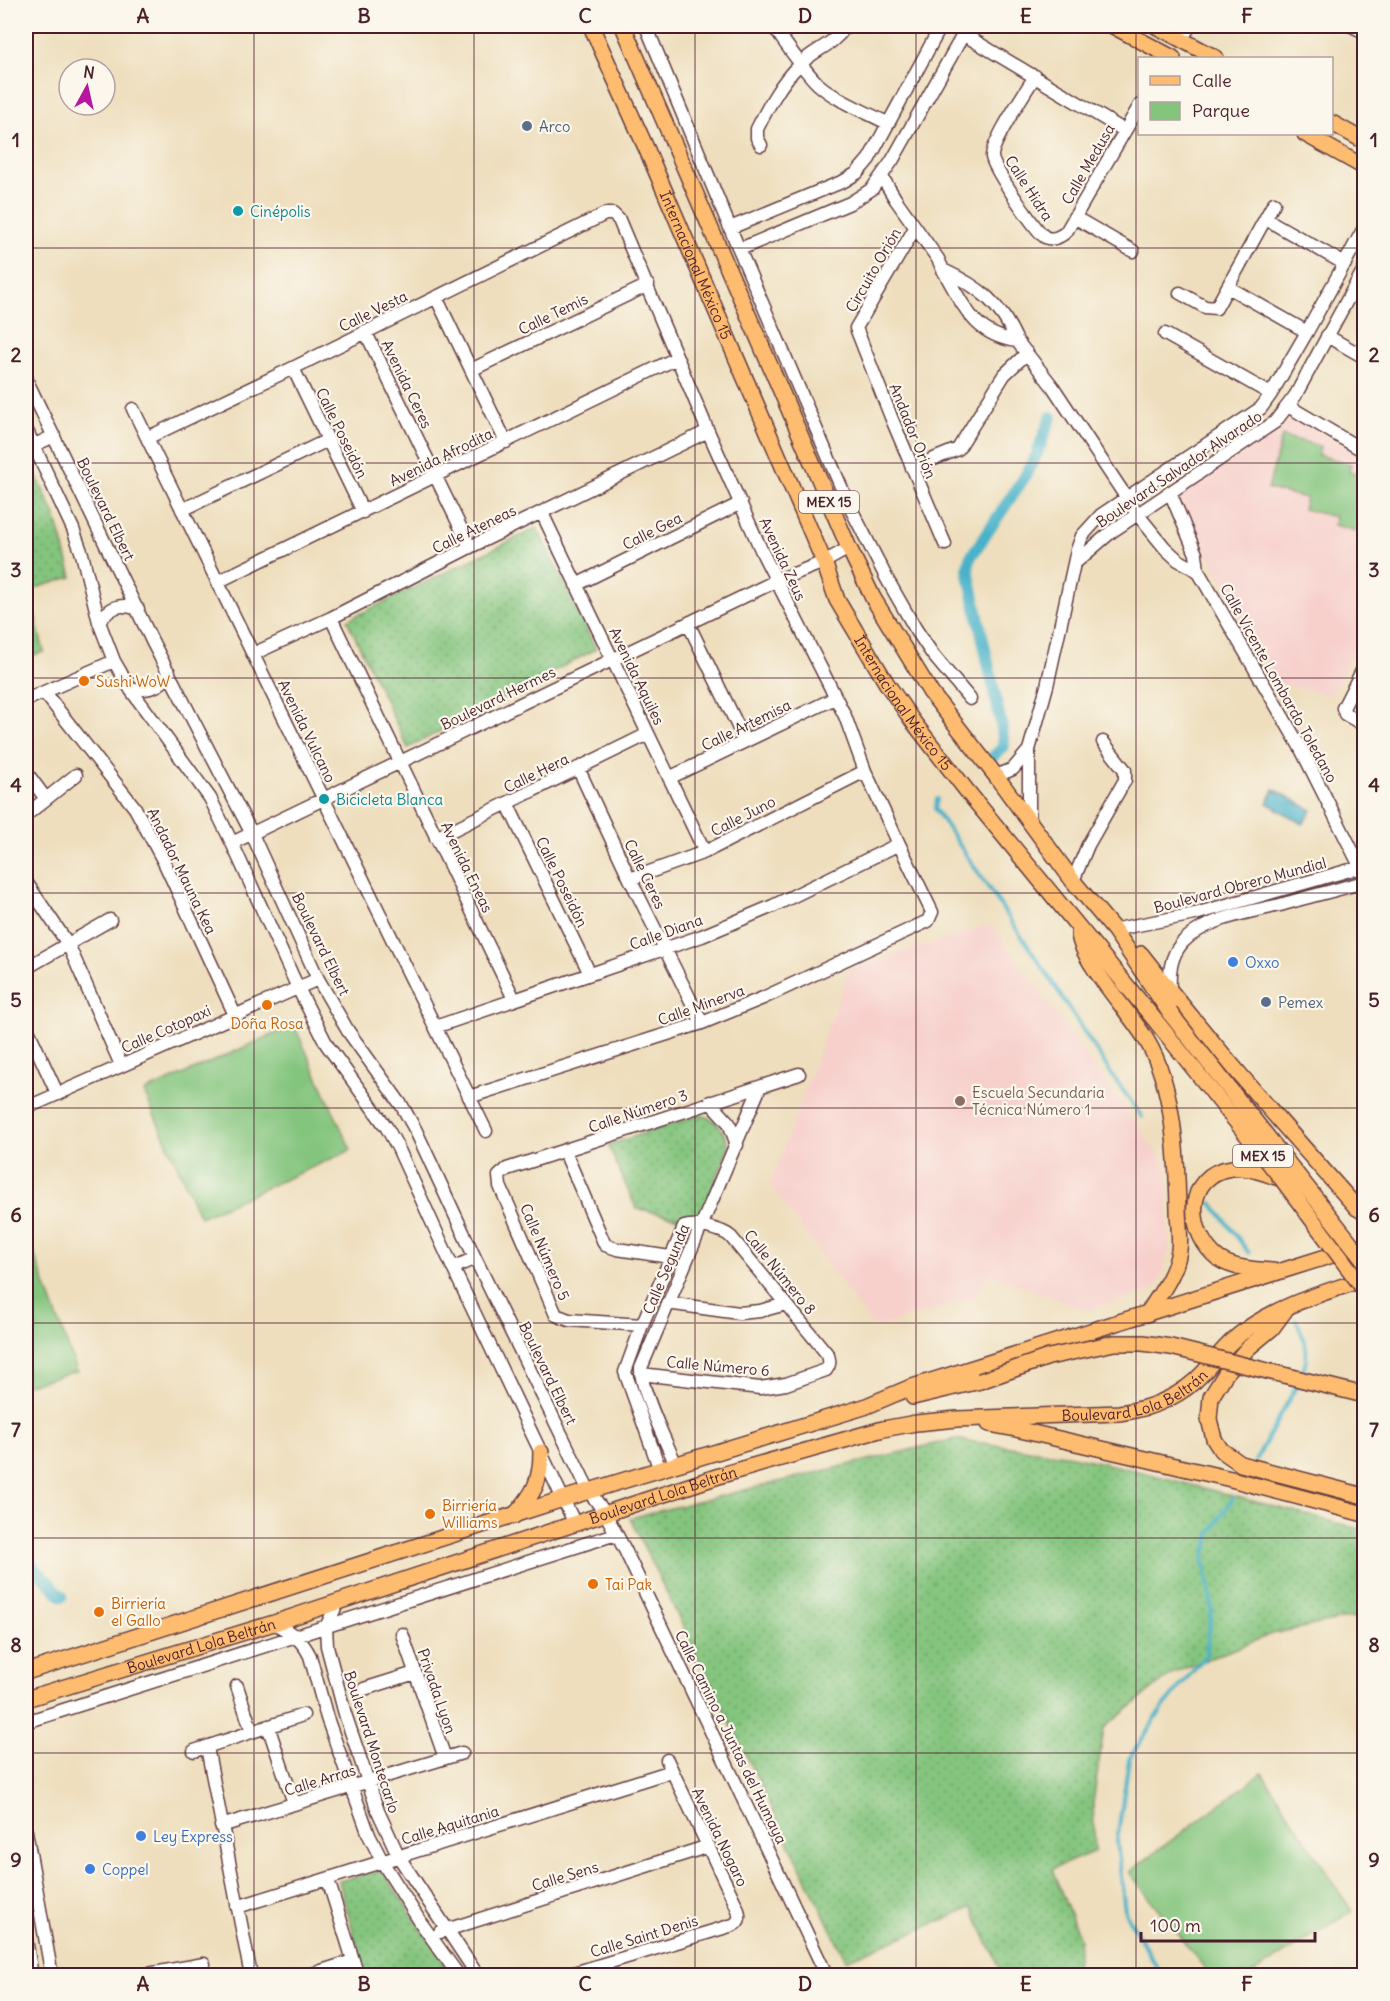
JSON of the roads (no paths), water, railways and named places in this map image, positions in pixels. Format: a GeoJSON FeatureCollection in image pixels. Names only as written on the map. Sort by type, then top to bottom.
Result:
{"type":"FeatureCollection","features":[{"type":"Feature","properties":{"kind":"main road","name":"Internacional México 15"},"geometry":{"type":"LineString","coordinates":[[591,26],[647,150],[824,562],[837,600],[887,684],[967,791],[1160,1025],[1365,1289]]}},
{"type":"Feature","properties":{"kind":"main road","name":"Internacional México 15"},"geometry":{"type":"LineString","coordinates":[[623,26],[849,548],[873,598],[931,693],[996,776],[1073,881],[1115,931],[1170,1013],[1365,1260]]}},
{"type":"Feature","properties":{"kind":"main road"},"geometry":{"type":"LineString","coordinates":[[1113,26],[1167,57]]}},
{"type":"Feature","properties":{"kind":"main road"},"geometry":{"type":"LineString","coordinates":[[1156,26],[1214,57]]}},
{"type":"Feature","properties":{"kind":"main road"},"geometry":{"type":"LineString","coordinates":[[1333,124],[1365,141]]}},
{"type":"Feature","properties":{"kind":"main road"},"geometry":{"type":"LineString","coordinates":[[1307,135],[1365,167]]}},
{"type":"Feature","properties":{"kind":"main road"},"geometry":{"type":"LineString","coordinates":[[1100,914],[1110,916],[1122,928],[1170,991],[1279,1120],[1357,1208],[1365,1212]]}},
{"type":"Feature","properties":{"kind":"main road"},"geometry":{"type":"LineString","coordinates":[[1079,928],[1085,954],[1146,1040],[1158,1063],[1166,1089],[1177,1170],[1179,1250],[1172,1275],[1147,1314]]}},
{"type":"Feature","properties":{"kind":"main road"},"geometry":{"type":"LineString","coordinates":[[1281,1179],[1256,1170],[1234,1168],[1221,1171],[1208,1179],[1200,1188],[1195,1201],[1195,1223],[1203,1243],[1221,1260],[1247,1269],[1282,1272]]}},
{"type":"Feature","properties":{"kind":"main road","name":"Boulevard Lola Beltrán"},"geometry":{"type":"LineString","coordinates":[[26,1672],[563,1499],[864,1407],[909,1388],[1365,1245]]}},
{"type":"Feature","properties":{"kind":"main road","name":"Boulevard Lola Beltrán"},"geometry":{"type":"LineString","coordinates":[[26,1699],[274,1623],[725,1474],[883,1429],[957,1419],[1119,1413],[1158,1404],[1188,1386],[1203,1373],[1235,1337],[1261,1319],[1365,1279]]}},
{"type":"Feature","properties":{"kind":"main road"},"geometry":{"type":"LineString","coordinates":[[1288,1308],[1272,1328],[1240,1356],[1211,1397],[1209,1419],[1214,1439],[1221,1450],[1241,1464],[1365,1496]]}},
{"type":"Feature","properties":{"kind":"main road"},"geometry":{"type":"LineString","coordinates":[[864,1407],[980,1381],[1049,1357],[1113,1343],[1143,1343],[1171,1347],[1365,1395]]}},
{"type":"Feature","properties":{"kind":"main road"},"geometry":{"type":"LineString","coordinates":[[957,1419],[1016,1429],[1197,1471],[1365,1514]]}},
{"type":"Feature","properties":{"kind":"main road"},"geometry":{"type":"LineString","coordinates":[[513,1516],[527,1502],[536,1486],[541,1470],[542,1452]]}},
{"type":"Feature","properties":{"kind":"street"},"geometry":{"type":"LineString","coordinates":[[646,26],[848,502],[887,579],[933,655],[970,699]]}},
{"type":"Feature","properties":{"kind":"street"},"geometry":{"type":"LineString","coordinates":[[773,26],[800,63],[819,84],[831,94],[887,123]]}},
{"type":"Feature","properties":{"kind":"street"},"geometry":{"type":"LineString","coordinates":[[761,145],[757,138],[757,129],[788,77],[800,63],[837,39],[846,26]]}},
{"type":"Feature","properties":{"kind":"street"},"geometry":{"type":"LineString","coordinates":[[730,228],[816,194],[850,178],[863,166],[941,26]]}},
{"type":"Feature","properties":{"kind":"street"},"geometry":{"type":"LineString","coordinates":[[1181,39],[1190,26]]}},
{"type":"Feature","properties":{"kind":"street"},"geometry":{"type":"LineString","coordinates":[[1352,26],[1365,32]]}},
{"type":"Feature","properties":{"kind":"street"},"geometry":{"type":"LineString","coordinates":[[740,249],[850,203],[872,189],[882,177],[965,30],[1125,131]]}},
{"type":"Feature","properties":{"kind":"street","name":"Calle Hidra"},"geometry":{"type":"LineString","coordinates":[[1035,76],[996,144],[992,158],[1000,176],[1040,232],[1050,238],[1061,237]]}},
{"type":"Feature","properties":{"kind":"street","name":"Calle Medusa"},"geometry":{"type":"LineString","coordinates":[[1061,237],[1138,108]]}},
{"type":"Feature","properties":{"kind":"street"},"geometry":{"type":"LineString","coordinates":[[882,177],[938,259],[966,311],[979,325],[998,337],[1017,341]]}},
{"type":"Feature","properties":{"kind":"street"},"geometry":{"type":"LineString","coordinates":[[1180,293],[1205,307],[1216,308],[1274,203]]}},
{"type":"Feature","properties":{"kind":"street","name":"Calle Vesta"},"geometry":{"type":"LineString","coordinates":[[147,438],[605,214],[614,214]]}},
{"type":"Feature","properties":{"kind":"street","name":"Avenida Zeus"},"geometry":{"type":"LineString","coordinates":[[614,214],[619,220],[648,285],[708,431],[776,580],[844,716],[865,771],[898,844],[931,907],[932,915]]}},
{"type":"Feature","properties":{"kind":"street"},"geometry":{"type":"LineString","coordinates":[[1074,217],[1133,251]]}},
{"type":"Feature","properties":{"kind":"street"},"geometry":{"type":"LineString","coordinates":[[1266,219],[1345,264]]}},
{"type":"Feature","properties":{"kind":"street","name":"Circuito Orión"},"geometry":{"type":"LineString","coordinates":[[856,328],[915,228]]}},
{"type":"Feature","properties":{"kind":"street","name":"Boulevard Salvador Alvarado"},"geometry":{"type":"LineString","coordinates":[[1029,823],[1029,750],[1047,686],[1082,536],[1101,515],[1126,497],[1255,413],[1271,394],[1363,233]]}},
{"type":"Feature","properties":{"kind":"street","name":"Boulevard Salvador Alvarado"},"geometry":{"type":"LineString","coordinates":[[1075,563],[1111,532],[1275,422],[1288,406],[1365,269]]}},
{"type":"Feature","properties":{"kind":"street","name":"Calle Vicente Lombardo Toledano"},"geometry":{"type":"LineString","coordinates":[[943,270],[968,283],[995,304],[1008,321],[1017,341],[1053,387],[1138,515],[1165,548],[1178,560],[1198,571]]}},
{"type":"Feature","properties":{"kind":"street","name":"Calle Temis"},"geometry":{"type":"LineString","coordinates":[[471,370],[648,285]]}},
{"type":"Feature","properties":{"kind":"street"},"geometry":{"type":"LineString","coordinates":[[1228,287],[1307,332]]}},
{"type":"Feature","properties":{"kind":"street"},"geometry":{"type":"LineString","coordinates":[[436,297],[506,442]]}},
{"type":"Feature","properties":{"kind":"street","name":"Andador Orión"},"geometry":{"type":"LineString","coordinates":[[856,328],[945,544]]}},
{"type":"Feature","properties":{"kind":"street","name":"Avenida Ceres"},"geometry":{"type":"LineString","coordinates":[[365,331],[470,547]]}},
{"type":"Feature","properties":{"kind":"street"},"geometry":{"type":"LineString","coordinates":[[1165,334],[1271,394]]}},
{"type":"Feature","properties":{"kind":"street"},"geometry":{"type":"LineString","coordinates":[[1327,336],[1365,357]]}},
{"type":"Feature","properties":{"kind":"street"},"geometry":{"type":"LineString","coordinates":[[1296,350],[1314,360]]}},
{"type":"Feature","properties":{"kind":"street"},"geometry":{"type":"LineString","coordinates":[[912,468],[958,449],[1004,375],[1027,353]]}},
{"type":"Feature","properties":{"kind":"street","name":"Avenida Afrodita"},"geometry":{"type":"LineString","coordinates":[[217,582],[677,358]]}},
{"type":"Feature","properties":{"kind":"street","name":"Calle Poseidón"},"geometry":{"type":"LineString","coordinates":[[294,368],[363,512]]}},
{"type":"Feature","properties":{"kind":"street","name":"Boulevard Elbert"},"geometry":{"type":"LineString","coordinates":[[26,379],[169,672],[252,834],[318,979],[348,1031],[408,1116],[589,1491],[605,1513]]}},
{"type":"Feature","properties":{"kind":"street"},"geometry":{"type":"LineString","coordinates":[[1288,406],[1365,451]]}},
{"type":"Feature","properties":{"kind":"street","name":"Avenida Vulcano"},"geometry":{"type":"LineString","coordinates":[[133,409],[486,1131]]}},
{"type":"Feature","properties":{"kind":"street"},"geometry":{"type":"LineString","coordinates":[[26,429],[30,448],[73,529],[82,554],[99,622],[114,661],[131,690],[210,798],[298,988],[327,1045],[387,1128],[575,1524]]}},
{"type":"Feature","properties":{"kind":"street","name":"Calle Ateneas"},"geometry":{"type":"LineString","coordinates":[[253,654],[331,618],[470,547],[708,431]]}},
{"type":"Feature","properties":{"kind":"street"},"geometry":{"type":"LineString","coordinates":[[30,448],[54,436]]}},
{"type":"Feature","properties":{"kind":"street"},"geometry":{"type":"LineString","coordinates":[[182,510],[328,440]]}},
{"type":"Feature","properties":{"kind":"street","name":"Calle Vicente Lombardo Toledano"},"geometry":{"type":"LineString","coordinates":[[1170,492],[1196,554],[1198,571],[1299,745],[1363,869]]}},
{"type":"Feature","properties":{"kind":"street","name":"Calle Gea"},"geometry":{"type":"LineString","coordinates":[[576,585],[741,503]]}},
{"type":"Feature","properties":{"kind":"street","name":"Avenida Aquiles"},"geometry":{"type":"LineString","coordinates":[[542,513],[705,852]]}},
{"type":"Feature","properties":{"kind":"street","name":"Boulevard Hermes"},"geometry":{"type":"LineString","coordinates":[[232,843],[776,580],[824,562],[849,548]]}},
{"type":"Feature","properties":{"kind":"street"},"geometry":{"type":"LineString","coordinates":[[99,622],[114,607],[125,605],[138,609]]}},
{"type":"Feature","properties":{"kind":"street","name":"Avenida Eneas"},"geometry":{"type":"LineString","coordinates":[[331,618],[514,999]]}},
{"type":"Feature","properties":{"kind":"street"},"geometry":{"type":"LineString","coordinates":[[688,623],[745,741]]}},
{"type":"Feature","properties":{"kind":"street"},"geometry":{"type":"LineString","coordinates":[[26,700],[114,661]]}},
{"type":"Feature","properties":{"kind":"street"},"geometry":{"type":"LineString","coordinates":[[1365,667],[1343,708],[1344,714],[1365,725]]}},
{"type":"Feature","properties":{"kind":"street"},"geometry":{"type":"LineString","coordinates":[[131,690],[155,687],[165,680],[169,672]]}},
{"type":"Feature","properties":{"kind":"street","name":"Andador Mauna Kea"},"geometry":{"type":"LineString","coordinates":[[45,692],[135,808],[165,864],[235,1016]]}},
{"type":"Feature","properties":{"kind":"street","name":"Calle Artemisa"},"geometry":{"type":"LineString","coordinates":[[669,778],[835,698]]}},
{"type":"Feature","properties":{"kind":"street","name":"Calle Hera"},"geometry":{"type":"LineString","coordinates":[[436,838],[648,734]]}},
{"type":"Feature","properties":{"kind":"street"},"geometry":{"type":"LineString","coordinates":[[1073,881],[1088,845],[1125,780],[1125,770],[1103,742]]}},
{"type":"Feature","properties":{"kind":"street","name":"Boulevard Salvador Alvarado"},"geometry":{"type":"LineString","coordinates":[[996,776],[1013,769],[1029,750]]}},
{"type":"Feature","properties":{"kind":"street","name":"Calle Ceres"},"geometry":{"type":"LineString","coordinates":[[578,768],[702,1023]]}},
{"type":"Feature","properties":{"kind":"street","name":"Calle Juno"},"geometry":{"type":"LineString","coordinates":[[630,879],[705,852],[865,771]]}},
{"type":"Feature","properties":{"kind":"street"},"geometry":{"type":"LineString","coordinates":[[26,772],[46,799]]}},
{"type":"Feature","properties":{"kind":"street"},"geometry":{"type":"LineString","coordinates":[[26,815],[76,775]]}},
{"type":"Feature","properties":{"kind":"street","name":"Calle Poseidón"},"geometry":{"type":"LineString","coordinates":[[507,803],[590,975]]}},
{"type":"Feature","properties":{"kind":"street","name":"Calle Diana"},"geometry":{"type":"LineString","coordinates":[[435,1027],[702,936],[772,906],[898,844]]}},
{"type":"Feature","properties":{"kind":"street","name":"Boulevard Obrero Mundial"},"geometry":{"type":"LineString","coordinates":[[1122,928],[1181,918],[1363,869]]}},
{"type":"Feature","properties":{"kind":"street"},"geometry":{"type":"LineString","coordinates":[[26,882],[68,944],[121,1065]]}},
{"type":"Feature","properties":{"kind":"street","name":"Boulevard Obrero Mundial"},"geometry":{"type":"LineString","coordinates":[[1170,991],[1170,966],[1173,958],[1184,941],[1194,934],[1224,919],[1365,882]]}},
{"type":"Feature","properties":{"kind":"street","name":"Calle Minerva"},"geometry":{"type":"LineString","coordinates":[[469,1097],[702,1023],[789,987],[928,921],[932,915]]}},
{"type":"Feature","properties":{"kind":"street"},"geometry":{"type":"LineString","coordinates":[[26,968],[110,920]]}},
{"type":"Feature","properties":{"kind":"street","name":"Calle Cotopaxi"},"geometry":{"type":"LineString","coordinates":[[26,1108],[318,979]]}},
{"type":"Feature","properties":{"kind":"street"},"geometry":{"type":"LineString","coordinates":[[26,1026],[57,1093]]}},
{"type":"Feature","properties":{"kind":"street","name":"Calle Número 3"},"geometry":{"type":"LineString","coordinates":[[500,1186],[499,1176],[507,1169],[799,1074]]}},
{"type":"Feature","properties":{"kind":"street","name":"Calle Segunda"},"geometry":{"type":"LineString","coordinates":[[641,1374],[643,1363],[667,1303],[760,1087]]}},
{"type":"Feature","properties":{"kind":"street"},"geometry":{"type":"LineString","coordinates":[[710,1102],[729,1123],[736,1145]]}},
{"type":"Feature","properties":{"kind":"street"},"geometry":{"type":"LineString","coordinates":[[565,1152],[605,1245],[670,1257]]}},
{"type":"Feature","properties":{"kind":"street","name":"Calle Número 5"},"geometry":{"type":"LineString","coordinates":[[500,1186],[556,1315],[568,1320],[642,1325]]}},
{"type":"Feature","properties":{"kind":"street","name":"Calle Número 8"},"geometry":{"type":"LineString","coordinates":[[682,1230],[687,1226],[701,1227],[720,1231],[731,1237],[828,1355],[829,1366],[826,1370]]}},
{"type":"Feature","properties":{"kind":"street","name":"Calle Segunda"},"geometry":{"type":"LineString","coordinates":[[660,1470],[626,1378],[626,1367],[682,1230]]}},
{"type":"Feature","properties":{"kind":"street"},"geometry":{"type":"LineString","coordinates":[[453,1268],[475,1257]]}},
{"type":"Feature","properties":{"kind":"street"},"geometry":{"type":"LineString","coordinates":[[667,1303],[739,1313],[760,1311],[786,1304]]}},
{"type":"Feature","properties":{"kind":"street","name":"Calle Número 6"},"geometry":{"type":"LineString","coordinates":[[641,1374],[760,1388],[786,1383],[826,1370]]}},
{"type":"Feature","properties":{"kind":"street"},"geometry":{"type":"LineString","coordinates":[[641,1374],[676,1465]]}},
{"type":"Feature","properties":{"kind":"street","name":"Calle Camino a Juntas del Humaya"},"geometry":{"type":"LineString","coordinates":[[605,1513],[827,1976]]}},
{"type":"Feature","properties":{"kind":"street"},"geometry":{"type":"LineString","coordinates":[[26,1722],[616,1534]]}},
{"type":"Feature","properties":{"kind":"street"},"geometry":{"type":"LineString","coordinates":[[326,1627],[338,1602]]}},
{"type":"Feature","properties":{"kind":"street"},"geometry":{"type":"LineString","coordinates":[[274,1623],[296,1636],[305,1646],[310,1656],[330,1729],[369,1835],[383,1863],[459,1976]]}},
{"type":"Feature","properties":{"kind":"street","name":"Boulevard Montecarlo"},"geometry":{"type":"LineString","coordinates":[[326,1627],[327,1646],[333,1674],[378,1811],[399,1857],[478,1976]]}},
{"type":"Feature","properties":{"kind":"street","name":"Privada Lyon"},"geometry":{"type":"LineString","coordinates":[[402,1634],[445,1758]]}},
{"type":"Feature","properties":{"kind":"street"},"geometry":{"type":"LineString","coordinates":[[364,1689],[415,1673]]}},
{"type":"Feature","properties":{"kind":"street"},"geometry":{"type":"LineString","coordinates":[[317,1683],[333,1674]]}},
{"type":"Feature","properties":{"kind":"street"},"geometry":{"type":"LineString","coordinates":[[237,1686],[252,1731]]}},
{"type":"Feature","properties":{"kind":"street"},"geometry":{"type":"LineString","coordinates":[[194,1751],[303,1715]]}},
{"type":"Feature","properties":{"kind":"street"},"geometry":{"type":"LineString","coordinates":[[268,1726],[294,1803]]}},
{"type":"Feature","properties":{"kind":"street"},"geometry":{"type":"LineString","coordinates":[[207,1747],[251,1976]]}},
{"type":"Feature","properties":{"kind":"street","name":"Calle Arras"},"geometry":{"type":"LineString","coordinates":[[221,1826],[462,1753]]}},
{"type":"Feature","properties":{"kind":"street","name":"Avenida Nogaro"},"geometry":{"type":"LineString","coordinates":[[670,1766],[740,1914],[738,1923],[733,1925]]}},
{"type":"Feature","properties":{"kind":"street","name":"Calle Aquitania"},"geometry":{"type":"LineString","coordinates":[[237,1907],[383,1863],[670,1766]]}},
{"type":"Feature","properties":{"kind":"street"},"geometry":{"type":"LineString","coordinates":[[26,1831],[52,1976]]}},
{"type":"Feature","properties":{"kind":"street","name":"Calle Sens"},"geometry":{"type":"LineString","coordinates":[[430,1936],[709,1846]]}},
{"type":"Feature","properties":{"kind":"street"},"geometry":{"type":"LineString","coordinates":[[328,1880],[358,1976]]}},
{"type":"Feature","properties":{"kind":"street","name":"Calle Saint Denis"},"geometry":{"type":"LineString","coordinates":[[564,1976],[733,1925]]}},
{"type":"Feature","properties":{"kind":"street"},"geometry":{"type":"LineString","coordinates":[[26,1940],[32,1976]]}},
{"type":"Feature","properties":{"kind":"street"},"geometry":{"type":"LineString","coordinates":[[306,1976],[353,1961]]}},
{"type":"Feature","properties":{"kind":"street"},"geometry":{"type":"LineString","coordinates":[[137,1976],[204,1964]]}},
{"type":"Feature","properties":{"kind":"water"},"geometry":{"type":"Polygon","coordinates":[[[1274,789],[1312,810],[1303,824],[1267,803],[1274,789]]]}},
{"type":"Feature","properties":{"kind":"waterway"},"geometry":{"type":"LineString","coordinates":[[988,762],[1004,746],[968,570],[970,558],[1024,478],[1036,456],[1051,417]]}},
{"type":"Feature","properties":{"kind":"waterway"},"geometry":{"type":"LineString","coordinates":[[937,799],[935,809],[1142,1117]]}},
{"type":"Feature","properties":{"kind":"waterway"},"geometry":{"type":"LineString","coordinates":[[1212,1203],[1249,1253]]}},
{"type":"Feature","properties":{"kind":"waterway"},"geometry":{"type":"LineString","coordinates":[[1296,1320],[1306,1348],[1306,1360],[1301,1376]]}},
{"type":"Feature","properties":{"kind":"waterway"},"geometry":{"type":"LineString","coordinates":[[1256,1460],[1298,1383]]}},
{"type":"Feature","properties":{"kind":"waterway"},"geometry":{"type":"LineString","coordinates":[[1162,1976],[1125,1912],[1117,1841],[1129,1759],[1164,1706],[1206,1655],[1212,1609],[1204,1558],[1211,1532],[1233,1498]]}},
{"type":"Feature","properties":{"kind":"waterway"},"geometry":{"type":"LineString","coordinates":[[26,1559],[62,1596]]}},
{"type":"Feature","properties":{"kind":"place","name":"Arco"},"geometry":{"type":"Point","coordinates":[527,126]}},
{"type":"Feature","properties":{"kind":"place","name":"Cinépolis"},"geometry":{"type":"Point","coordinates":[238,211]}},
{"type":"Feature","properties":{"kind":"place","name":"Sushi WoW"},"geometry":{"type":"Point","coordinates":[84,681]}},
{"type":"Feature","properties":{"kind":"place","name":"Bicicleta Blanca"},"geometry":{"type":"Point","coordinates":[324,799]}},
{"type":"Feature","properties":{"kind":"place","name":"Oxxo"},"geometry":{"type":"Point","coordinates":[1233,962]}},
{"type":"Feature","properties":{"kind":"place","name":"Pemex"},"geometry":{"type":"Point","coordinates":[1266,1002]}},
{"type":"Feature","properties":{"kind":"place","name":"Doña Rosa"},"geometry":{"type":"Point","coordinates":[267,1005]}},
{"type":"Feature","properties":{"kind":"place","name":"Escuela Secundaria Técnica Número 1"},"geometry":{"type":"Point","coordinates":[960,1101]}},
{"type":"Feature","properties":{"kind":"place","name":"Birriería Williams"},"geometry":{"type":"Point","coordinates":[430,1514]}},
{"type":"Feature","properties":{"kind":"place","name":"Tai Pak"},"geometry":{"type":"Point","coordinates":[593,1584]}},
{"type":"Feature","properties":{"kind":"place","name":"Birriería el Gallo"},"geometry":{"type":"Point","coordinates":[99,1612]}},
{"type":"Feature","properties":{"kind":"place","name":"Ley Express"},"geometry":{"type":"Point","coordinates":[141,1836]}},
{"type":"Feature","properties":{"kind":"place","name":"Coppel"},"geometry":{"type":"Point","coordinates":[90,1869]}}]}
